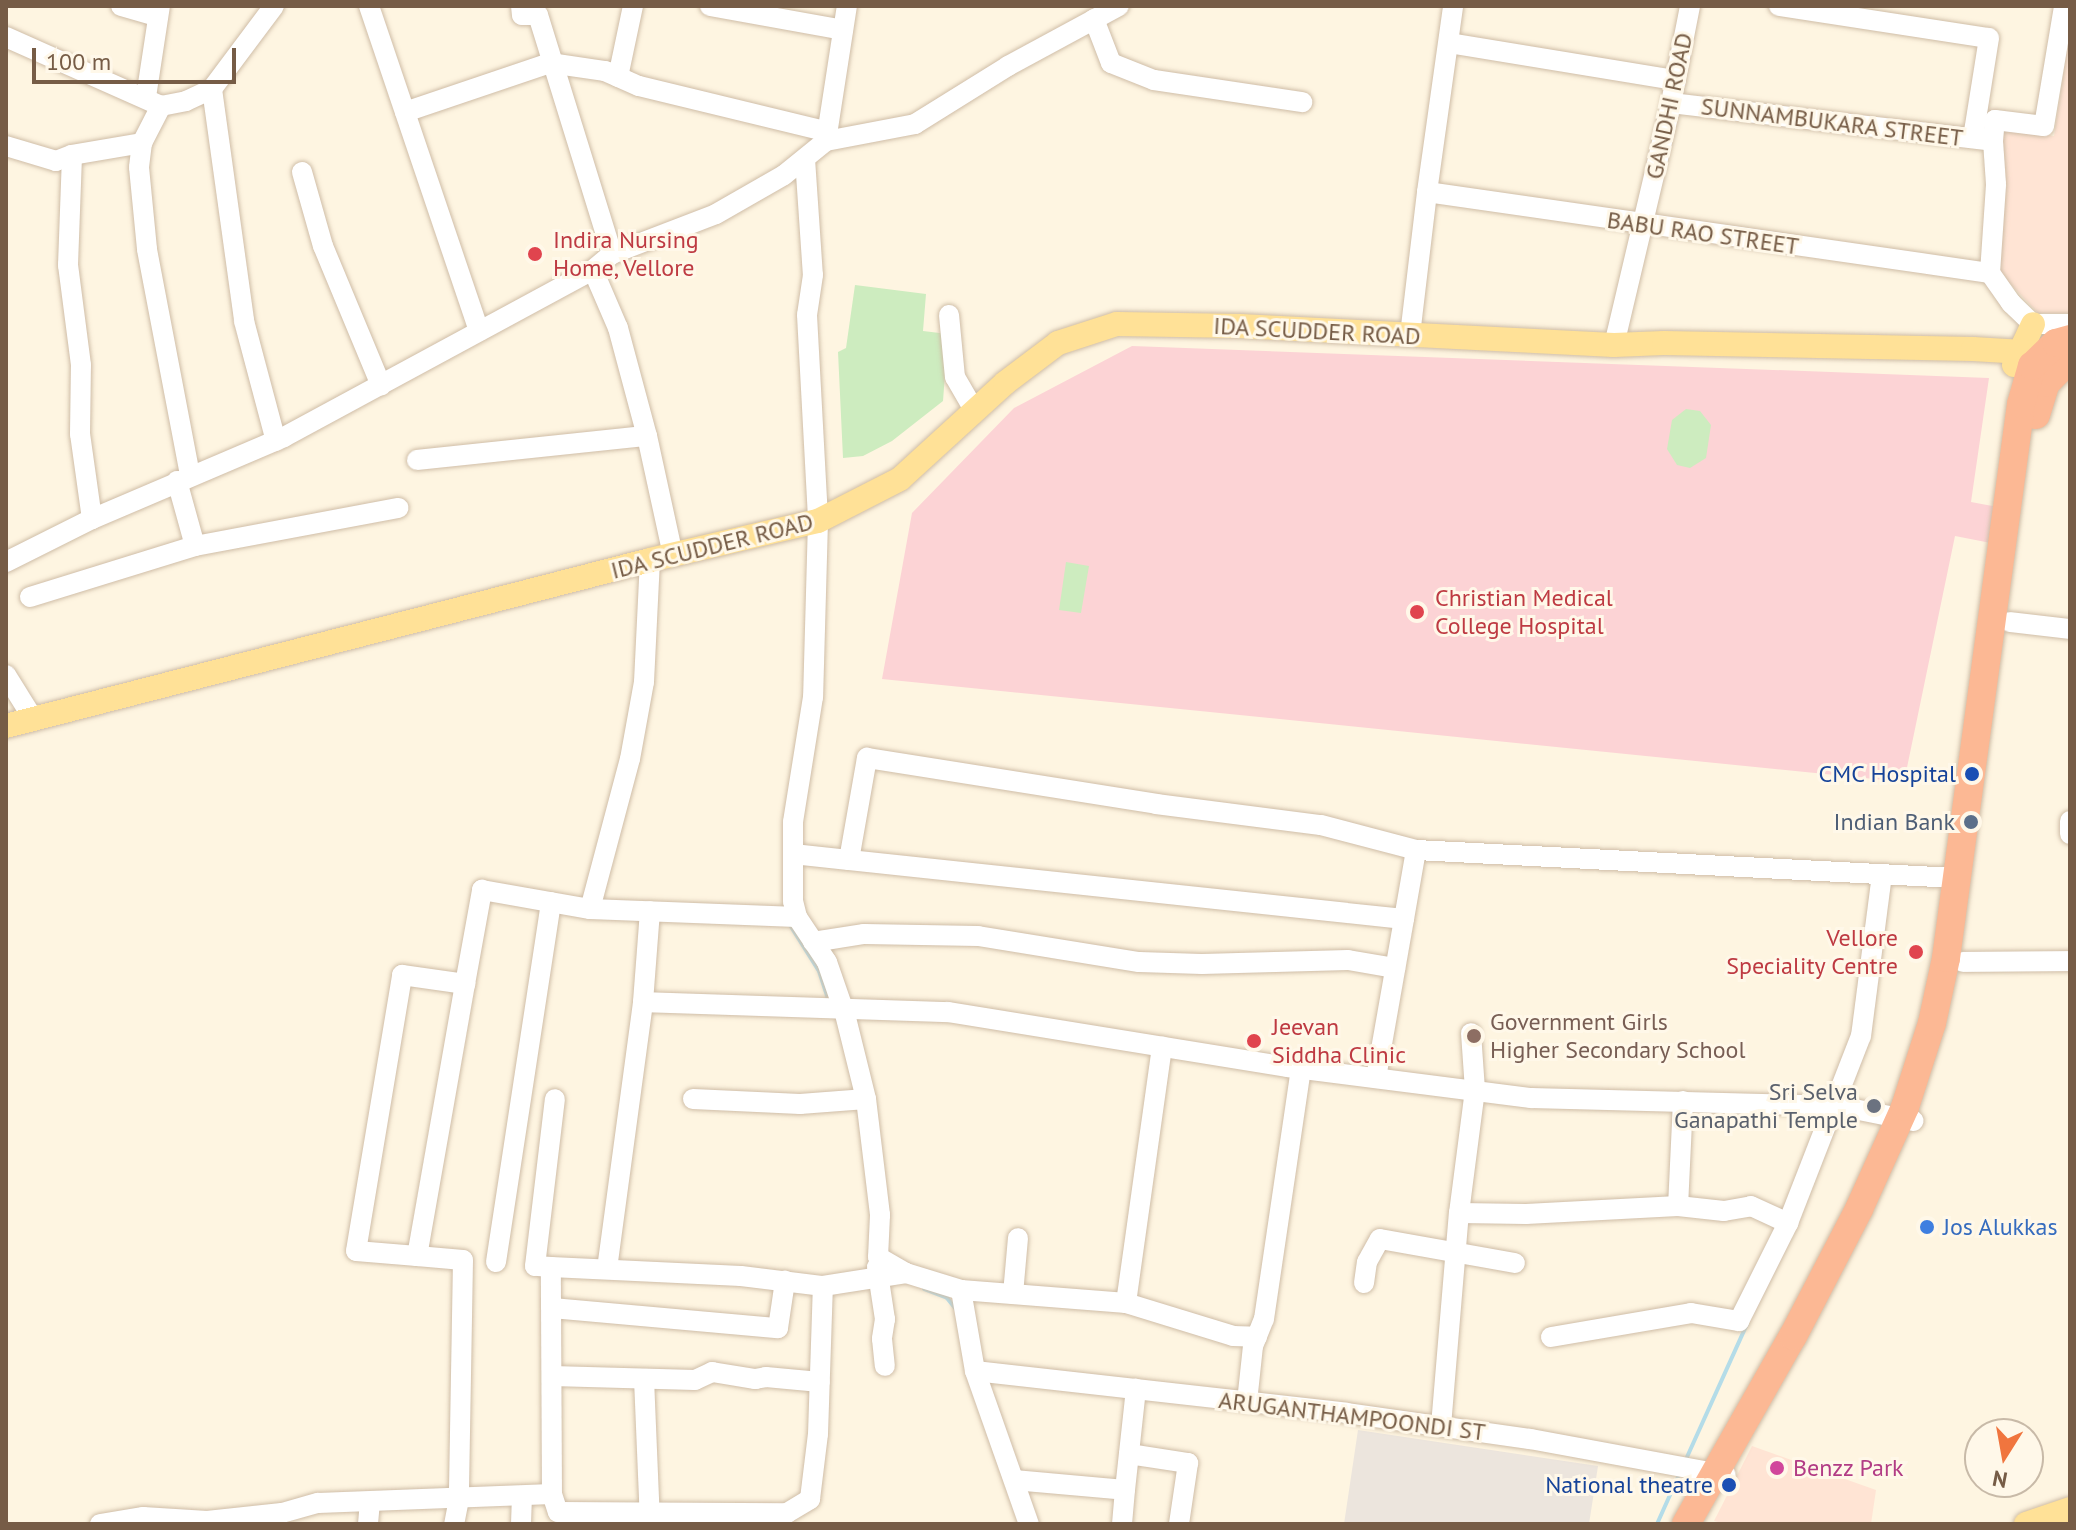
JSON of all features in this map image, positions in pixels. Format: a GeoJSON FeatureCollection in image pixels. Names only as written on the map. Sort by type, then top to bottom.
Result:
{"type":"FeatureCollection","features":[{"type":"Feature","properties":{"kind":"highway"},"geometry":{"type":"LineString","coordinates":[[1907,1120],[1946,958],[2005,546],[2019,418],[2044,360],[2056,343],[2070,339]]}},
{"type":"Feature","properties":{"kind":"highway"},"geometry":{"type":"LineString","coordinates":[[1686,1524],[1721,1474],[1835,1289],[1940,1048],[1963,962],[2010,622],[2031,434],[2046,383],[2044,360]]}},
{"type":"Feature","properties":{"kind":"highway"},"geometry":{"type":"LineString","coordinates":[[1699,1524],[1721,1474]]}},
{"type":"Feature","properties":{"kind":"main road","name":"IDA SCUDDER ROAD"},"geometry":{"type":"LineString","coordinates":[[6,726],[818,521],[900,479],[975,411],[1058,343],[1117,324],[1614,345],[1707,358],[2044,360]]}},
{"type":"Feature","properties":{"kind":"main road"},"geometry":{"type":"LineString","coordinates":[[2033,324],[2044,360]]}},
{"type":"Feature","properties":{"kind":"main road"},"geometry":{"type":"LineString","coordinates":[[2026,1524],[2070,1509]]}},
{"type":"Feature","properties":{"kind":"street"},"geometry":{"type":"LineString","coordinates":[[121,6],[158,11],[154,101],[139,167],[147,249],[195,546]]}},
{"type":"Feature","properties":{"kind":"street"},"geometry":{"type":"LineString","coordinates":[[6,37],[154,101],[186,101],[212,89],[274,6]]}},
{"type":"Feature","properties":{"kind":"street"},"geometry":{"type":"LineString","coordinates":[[369,6],[479,331]]}},
{"type":"Feature","properties":{"kind":"street"},"geometry":{"type":"LineString","coordinates":[[521,6],[522,15],[538,15],[550,63],[612,254]]}},
{"type":"Feature","properties":{"kind":"street"},"geometry":{"type":"LineString","coordinates":[[618,77],[633,6]]}},
{"type":"Feature","properties":{"kind":"street"},"geometry":{"type":"LineString","coordinates":[[710,6],[843,30]]}},
{"type":"Feature","properties":{"kind":"street"},"geometry":{"type":"LineString","coordinates":[[6,562],[92,519],[276,441],[593,270],[612,254],[716,214],[784,175],[805,159],[826,136],[847,6]]}},
{"type":"Feature","properties":{"kind":"street"},"geometry":{"type":"LineString","coordinates":[[405,112],[550,63],[618,77],[826,136],[915,124],[1008,66],[1119,6]]}},
{"type":"Feature","properties":{"kind":"street"},"geometry":{"type":"LineString","coordinates":[[1410,335],[1453,6]]}},
{"type":"Feature","properties":{"kind":"street","name":"GANDHI ROAD"},"geometry":{"type":"LineString","coordinates":[[1614,345],[1671,103],[1690,6]]}},
{"type":"Feature","properties":{"kind":"street"},"geometry":{"type":"LineString","coordinates":[[1779,6],[1856,12],[1989,38],[1983,140],[1996,184],[1990,273],[2011,303],[2033,324],[2070,324]]}},
{"type":"Feature","properties":{"kind":"street","name":"SUNNAMBUKARA STREET"},"geometry":{"type":"LineString","coordinates":[[1671,103],[1983,140],[1995,120],[2044,126],[2064,6]]}},
{"type":"Feature","properties":{"kind":"street"},"geometry":{"type":"LineString","coordinates":[[1094,19],[1111,63],[1154,80],[1302,102]]}},
{"type":"Feature","properties":{"kind":"street"},"geometry":{"type":"LineString","coordinates":[[1449,43],[1676,80]]}},
{"type":"Feature","properties":{"kind":"street"},"geometry":{"type":"LineString","coordinates":[[212,89],[244,321],[276,441]]}},
{"type":"Feature","properties":{"kind":"street"},"geometry":{"type":"LineString","coordinates":[[6,146],[56,161],[72,155],[142,143]]}},
{"type":"Feature","properties":{"kind":"street"},"geometry":{"type":"LineString","coordinates":[[72,155],[68,265],[81,365],[80,434],[92,519]]}},
{"type":"Feature","properties":{"kind":"street"},"geometry":{"type":"LineString","coordinates":[[805,159],[813,275],[807,315],[818,521],[813,697],[793,822],[793,901],[797,917],[827,962],[844,1010],[866,1099],[880,1215],[876,1278],[885,1319],[882,1339],[885,1366]]}},
{"type":"Feature","properties":{"kind":"street"},"geometry":{"type":"LineString","coordinates":[[302,172],[323,246],[381,385]]}},
{"type":"Feature","properties":{"kind":"street","name":"BABU RAO STREET"},"geometry":{"type":"LineString","coordinates":[[1427,192],[1990,273]]}},
{"type":"Feature","properties":{"kind":"street"},"geometry":{"type":"LineString","coordinates":[[590,909],[630,759],[662,558],[647,436],[618,328],[593,270]]}},
{"type":"Feature","properties":{"kind":"street"},"geometry":{"type":"LineString","coordinates":[[949,315],[955,377],[975,411]]}},
{"type":"Feature","properties":{"kind":"street"},"geometry":{"type":"LineString","coordinates":[[417,460],[647,436]]}},
{"type":"Feature","properties":{"kind":"street"},"geometry":{"type":"LineString","coordinates":[[30,597],[195,546],[398,508]]}},
{"type":"Feature","properties":{"kind":"street"},"geometry":{"type":"LineString","coordinates":[[2010,622],[2070,629]]}},
{"type":"Feature","properties":{"kind":"street"},"geometry":{"type":"LineString","coordinates":[[6,675],[32,717]]}},
{"type":"Feature","properties":{"kind":"street"},"geometry":{"type":"LineString","coordinates":[[849,860],[867,758],[1156,804],[1321,825],[1416,850],[1956,878]]}},
{"type":"Feature","properties":{"kind":"street"},"geometry":{"type":"LineString","coordinates":[[2070,821],[2070,834]]}},
{"type":"Feature","properties":{"kind":"street"},"geometry":{"type":"LineString","coordinates":[[1376,1078],[1416,850]]}},
{"type":"Feature","properties":{"kind":"street"},"geometry":{"type":"LineString","coordinates":[[793,854],[1404,919]]}},
{"type":"Feature","properties":{"kind":"street"},"geometry":{"type":"LineString","coordinates":[[1551,1337],[1691,1313],[1739,1321],[1788,1223],[1861,1036],[1882,874]]}},
{"type":"Feature","properties":{"kind":"street"},"geometry":{"type":"LineString","coordinates":[[417,1256],[482,890],[590,909],[797,917]]}},
{"type":"Feature","properties":{"kind":"street"},"geometry":{"type":"LineString","coordinates":[[496,1262],[551,902]]}},
{"type":"Feature","properties":{"kind":"street"},"geometry":{"type":"LineString","coordinates":[[607,1269],[643,1002],[650,911]]}},
{"type":"Feature","properties":{"kind":"street"},"geometry":{"type":"LineString","coordinates":[[813,942],[864,934],[978,936],[1139,962],[1202,964],[1348,960],[1395,968]]}},
{"type":"Feature","properties":{"kind":"street"},"geometry":{"type":"LineString","coordinates":[[1963,962],[2070,961]]}},
{"type":"Feature","properties":{"kind":"street"},"geometry":{"type":"LineString","coordinates":[[454,1524],[459,1499],[463,1260],[356,1251],[402,975],[465,984]]}},
{"type":"Feature","properties":{"kind":"street"},"geometry":{"type":"LineString","coordinates":[[643,1002],[948,1012],[1301,1069],[1531,1098],[1832,1106],[1907,1120]]}},
{"type":"Feature","properties":{"kind":"street"},"geometry":{"type":"LineString","coordinates":[[1441,1426],[1459,1213],[1475,1090],[1471,1033]]}},
{"type":"Feature","properties":{"kind":"street"},"geometry":{"type":"LineString","coordinates":[[1126,1303],[1162,1047]]}},
{"type":"Feature","properties":{"kind":"street"},"geometry":{"type":"LineString","coordinates":[[1247,1402],[1257,1337],[1264,1319],[1301,1069]]}},
{"type":"Feature","properties":{"kind":"street"},"geometry":{"type":"LineString","coordinates":[[555,1099],[535,1266],[823,1286],[906,1273]]}},
{"type":"Feature","properties":{"kind":"street"},"geometry":{"type":"LineString","coordinates":[[693,1099],[800,1104],[866,1099]]}},
{"type":"Feature","properties":{"kind":"street"},"geometry":{"type":"LineString","coordinates":[[1678,1206],[1683,1101]]}},
{"type":"Feature","properties":{"kind":"street"},"geometry":{"type":"LineString","coordinates":[[1459,1213],[1526,1214],[1678,1206],[1724,1211],[1751,1206],[1788,1223]]}},
{"type":"Feature","properties":{"kind":"street"},"geometry":{"type":"LineString","coordinates":[[1013,1294],[1018,1238]]}},
{"type":"Feature","properties":{"kind":"street"},"geometry":{"type":"LineString","coordinates":[[1364,1283],[1367,1262],[1380,1239],[1515,1263]]}},
{"type":"Feature","properties":{"kind":"street"},"geometry":{"type":"LineString","coordinates":[[878,1257],[906,1273],[961,1290],[1126,1303],[1233,1336],[1257,1337]]}},
{"type":"Feature","properties":{"kind":"street"},"geometry":{"type":"LineString","coordinates":[[551,1267],[552,1494],[558,1512],[582,1518],[787,1513],[810,1499],[820,1382],[823,1286]]}},
{"type":"Feature","properties":{"kind":"street"},"geometry":{"type":"LineString","coordinates":[[552,1308],[778,1328],[785,1281]]}},
{"type":"Feature","properties":{"kind":"street"},"geometry":{"type":"LineString","coordinates":[[961,1290],[975,1371],[1029,1524]]}},
{"type":"Feature","properties":{"kind":"street","name":"ARUGANTHAMPOONDI ST"},"geometry":{"type":"LineString","coordinates":[[975,1371],[1441,1426],[1721,1474]]}},
{"type":"Feature","properties":{"kind":"street"},"geometry":{"type":"LineString","coordinates":[[552,1376],[695,1380],[712,1372],[755,1379],[766,1377],[820,1382]]}},
{"type":"Feature","properties":{"kind":"street"},"geometry":{"type":"LineString","coordinates":[[644,1379],[650,1518]]}},
{"type":"Feature","properties":{"kind":"street"},"geometry":{"type":"LineString","coordinates":[[1127,1523],[1125,1490],[1136,1389]]}},
{"type":"Feature","properties":{"kind":"street"},"geometry":{"type":"LineString","coordinates":[[1129,1454],[1188,1463],[1179,1524]]}},
{"type":"Feature","properties":{"kind":"street"},"geometry":{"type":"LineString","coordinates":[[1014,1480],[1125,1490]]}},
{"type":"Feature","properties":{"kind":"street"},"geometry":{"type":"LineString","coordinates":[[102,1524],[143,1517],[190,1522],[282,1518],[318,1503],[552,1494]]}},
{"type":"Feature","properties":{"kind":"street"},"geometry":{"type":"LineString","coordinates":[[521,1524],[522,1496]]}},
{"type":"Feature","properties":{"kind":"street"},"geometry":{"type":"LineString","coordinates":[[368,1524],[370,1502]]}},
{"type":"Feature","properties":{"kind":"shaded area"},"geometry":{"type":"Polygon","coordinates":[[[2070,30],[2070,313],[2038,313],[1998,271],[2002,129],[2054,136],[2070,30]]]}},
{"type":"Feature","properties":{"kind":"shaded area","name":"Christian Medical College Hospital"},"geometry":{"type":"Polygon","coordinates":[[[1132,346],[1989,378],[1971,502],[2003,508],[1996,544],[1955,536],[1904,782],[882,679],[912,513],[1014,408],[1132,346]]]}},
{"type":"Feature","properties":{"kind":"shaded area"},"geometry":{"type":"Polygon","coordinates":[[[1358,1430],[1598,1466],[1589,1524],[1344,1524],[1358,1430]]]}},
{"type":"Feature","properties":{"kind":"shaded area","name":"Benzz Park"},"geometry":{"type":"Polygon","coordinates":[[[1752,1446],[1876,1490],[1871,1524],[1726,1524],[1714,1521],[1752,1446]]]}},
{"type":"Feature","properties":{"kind":"green space"},"geometry":{"type":"Polygon","coordinates":[[[855,285],[926,294],[923,331],[948,334],[943,401],[892,441],[863,456],[843,458],[838,352],[846,348],[855,285]]]}},
{"type":"Feature","properties":{"kind":"green space"},"geometry":{"type":"Polygon","coordinates":[[[1686,409],[1700,411],[1711,425],[1706,458],[1690,468],[1677,465],[1667,449],[1672,420],[1686,409]]]}},
{"type":"Feature","properties":{"kind":"green space"},"geometry":{"type":"Polygon","coordinates":[[[1066,562],[1089,566],[1081,613],[1059,610],[1066,562]]]}},
{"type":"Feature","properties":{"kind":"waterway"},"geometry":{"type":"LineString","coordinates":[[790,925],[819,971],[829,1002]]}},
{"type":"Feature","properties":{"kind":"waterway"},"geometry":{"type":"LineString","coordinates":[[924,1289],[947,1298],[956,1309]]}},
{"type":"Feature","properties":{"kind":"waterway"},"geometry":{"type":"LineString","coordinates":[[1687,1457],[1747,1324]]}},
{"type":"Feature","properties":{"kind":"waterway"},"geometry":{"type":"LineString","coordinates":[[1657,1524],[1678,1477]]}},
{"type":"Feature","properties":{"kind":"place","name":"Indira Nursing Home, Vellore"},"geometry":{"type":"Point","coordinates":[535,254]}},
{"type":"Feature","properties":{"kind":"place","name":"Christian Medical College Hospital"},"geometry":{"type":"Point","coordinates":[1417,612]}},
{"type":"Feature","properties":{"kind":"place","name":"CMC Hospital"},"geometry":{"type":"Point","coordinates":[1972,774]}},
{"type":"Feature","properties":{"kind":"place","name":"Indian Bank"},"geometry":{"type":"Point","coordinates":[1971,822]}},
{"type":"Feature","properties":{"kind":"place","name":"Vellore Speciality Centre"},"geometry":{"type":"Point","coordinates":[1916,952]}},
{"type":"Feature","properties":{"kind":"place","name":"Government Girls Higher Secondary School"},"geometry":{"type":"Point","coordinates":[1474,1036]}},
{"type":"Feature","properties":{"kind":"place","name":"Jeevan Siddha Clinic"},"geometry":{"type":"Point","coordinates":[1254,1041]}},
{"type":"Feature","properties":{"kind":"place","name":"Sri Selva Ganapathi Temple"},"geometry":{"type":"Point","coordinates":[1874,1106]}},
{"type":"Feature","properties":{"kind":"place","name":"Jos Alukkas"},"geometry":{"type":"Point","coordinates":[1927,1227]}},
{"type":"Feature","properties":{"kind":"place","name":"Benzz Park"},"geometry":{"type":"Point","coordinates":[1777,1468]}},
{"type":"Feature","properties":{"kind":"place","name":"National theatre"},"geometry":{"type":"Point","coordinates":[1729,1485]}}]}
